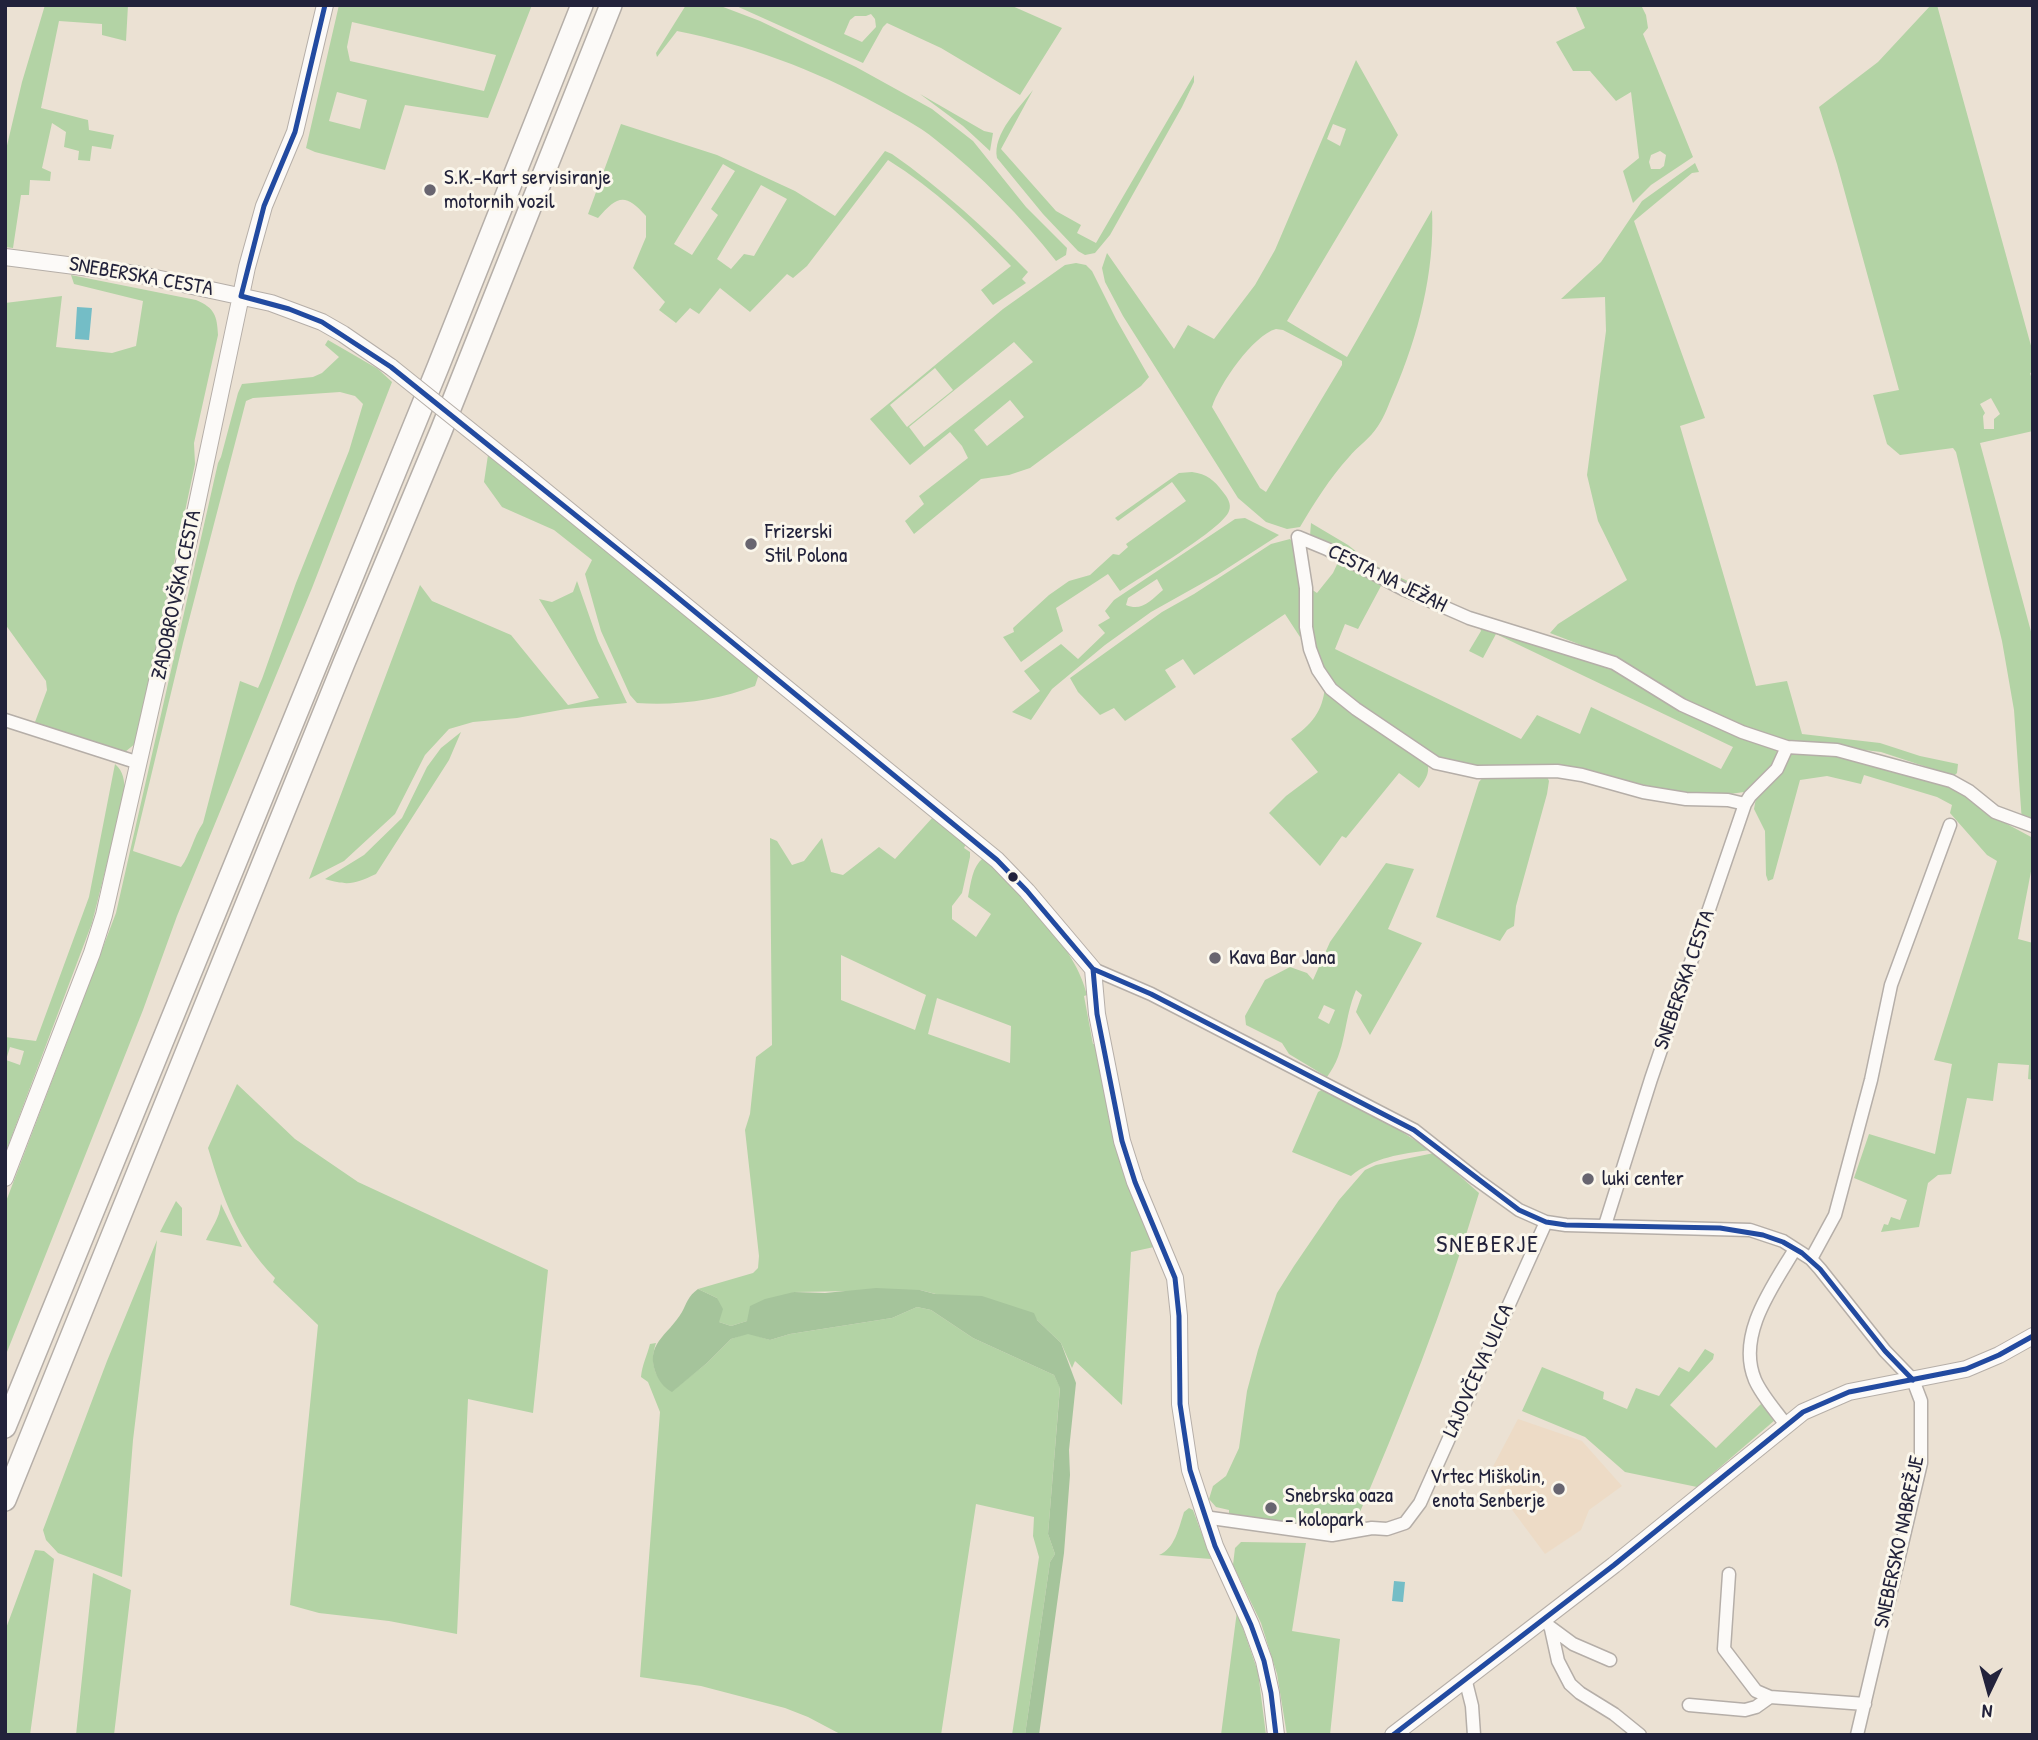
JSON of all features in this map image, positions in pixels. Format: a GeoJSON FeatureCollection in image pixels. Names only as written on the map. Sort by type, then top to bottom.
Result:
{"type":"FeatureCollection","features":[{"type":"Feature","properties":{"kind":"highway"},"geometry":{"type":"LineString","coordinates":[[5,1427],[443,354],[582,5]]}},
{"type":"Feature","properties":{"kind":"highway"},"geometry":{"type":"LineString","coordinates":[[5,1500],[344,663],[441,431],[611,5]]}},
{"type":"Feature","properties":{"kind":"street","name":"ZADOBROVŠKA CESTA"},"geometry":{"type":"LineString","coordinates":[[5,1178],[100,928],[241,296],[264,206],[295,132],[324,5]]}},
{"type":"Feature","properties":{"kind":"street","name":"SNEBERSKA CESTA"},"geometry":{"type":"LineString","coordinates":[[5,257],[137,274],[282,306],[322,322],[363,346],[517,468],[997,860],[1046,912],[1093,969],[1151,993],[1414,1130],[1519,1210],[1546,1222],[1750,1230],[1783,1241],[1811,1259],[1885,1351],[1913,1380]]}},
{"type":"Feature","properties":{"kind":"street","name":"CESTA NA JEŽAH"},"geometry":{"type":"LineString","coordinates":[[1745,804],[1643,792],[1582,775],[1541,770],[1477,772],[1436,763],[1356,709],[1331,689],[1318,670],[1306,627],[1306,588],[1298,537],[1469,618],[1614,663],[1682,705],[1742,733],[1787,747],[1837,750],[1951,781],[1969,791],[1995,812],[2033,826]]}},
{"type":"Feature","properties":{"kind":"street"},"geometry":{"type":"LineString","coordinates":[[5,720],[139,762]]}},
{"type":"Feature","properties":{"kind":"street","name":"SNEBERSKA CESTA"},"geometry":{"type":"LineString","coordinates":[[1605,1225],[1651,1079],[1745,804],[1777,769],[1787,747]]}},
{"type":"Feature","properties":{"kind":"street"},"geometry":{"type":"LineString","coordinates":[[1811,1259],[1835,1215],[1871,1080],[1891,985],[1950,825]]}},
{"type":"Feature","properties":{"kind":"street"},"geometry":{"type":"LineString","coordinates":[[1093,969],[1097,1014],[1122,1141],[1135,1182],[1175,1278],[1178,1294],[1182,1425],[1190,1470],[1204,1517],[1264,1661],[1276,1735]]}},
{"type":"Feature","properties":{"kind":"street","name":"LAJOVČEVA ULICA"},"geometry":{"type":"LineString","coordinates":[[1204,1517],[1332,1535],[1372,1528],[1387,1529],[1405,1523],[1420,1503],[1546,1222]]}},
{"type":"Feature","properties":{"kind":"street"},"geometry":{"type":"LineString","coordinates":[[1786,1424],[1755,1379],[1751,1349],[1760,1310],[1795,1249]]}},
{"type":"Feature","properties":{"kind":"street"},"geometry":{"type":"LineString","coordinates":[[1392,1735],[1465,1678],[1548,1624],[1614,1565],[1786,1424],[1816,1406],[1849,1392],[1974,1366],[1999,1356],[2033,1336]]}},
{"type":"Feature","properties":{"kind":"street","name":"SNEBERSKO NABREŽJE"},"geometry":{"type":"LineString","coordinates":[[1857,1735],[1922,1463],[1921,1401],[1913,1380]]}},
{"type":"Feature","properties":{"kind":"street"},"geometry":{"type":"LineString","coordinates":[[1729,1574],[1724,1649],[1756,1691],[1770,1698],[1865,1704]]}},
{"type":"Feature","properties":{"kind":"street"},"geometry":{"type":"LineString","coordinates":[[1548,1624],[1573,1644],[1610,1660]]}},
{"type":"Feature","properties":{"kind":"street"},"geometry":{"type":"LineString","coordinates":[[1548,1624],[1558,1661],[1570,1684],[1640,1735]]}},
{"type":"Feature","properties":{"kind":"street"},"geometry":{"type":"LineString","coordinates":[[1465,1678],[1472,1706],[1474,1735]]}},
{"type":"Feature","properties":{"kind":"street"},"geometry":{"type":"LineString","coordinates":[[1689,1704],[1745,1710],[1770,1698]]}},
{"type":"Feature","properties":{"kind":"shaded area","name":"Vrtec Miškolin, enota Senberje"},"geometry":{"type":"Polygon","coordinates":[[[1518,1419],[1582,1441],[1622,1486],[1589,1510],[1581,1530],[1545,1554],[1498,1491],[1504,1484],[1488,1476],[1518,1419]]]}},
{"type":"Feature","properties":{"kind":"green space"},"geometry":{"type":"Polygon","coordinates":[[[45,5],[128,5],[126,41],[102,35],[102,24],[59,21],[41,108],[88,120],[89,130],[114,135],[111,149],[92,146],[90,161],[78,160],[79,151],[64,147],[66,132],[52,123],[42,168],[51,172],[50,181],[30,180],[29,195],[21,195],[13,248],[5,247],[5,154],[22,82],[45,5]]]}},
{"type":"Feature","properties":{"kind":"green space"},"geometry":{"type":"Polygon","coordinates":[[[339,5],[532,5],[488,118],[405,105],[385,170],[306,148],[339,5]],[[352,22],[347,47],[350,61],[484,91],[496,55],[352,22]],[[337,92],[329,121],[360,129],[367,100],[337,92]]]}},
{"type":"Feature","properties":{"kind":"green space"},"geometry":{"type":"Polygon","coordinates":[[[686,5],[718,5],[760,21],[856,67],[932,109],[973,141],[1026,207],[1067,248],[1066,255],[1056,261],[1000,197],[969,167],[929,135],[853,91],[755,51],[677,31],[657,57],[656,53],[686,5]]]}},
{"type":"Feature","properties":{"kind":"green space"},"geometry":{"type":"Polygon","coordinates":[[[734,5],[1010,5],[1062,28],[1020,95],[941,48],[887,23],[863,63],[734,5]],[[871,14],[855,16],[850,20],[844,34],[862,42],[876,27],[871,14]]]}},
{"type":"Feature","properties":{"kind":"green space"},"geometry":{"type":"Polygon","coordinates":[[[1575,5],[1641,5],[1648,28],[1643,34],[1693,157],[1651,185],[1633,203],[1623,171],[1639,158],[1631,92],[1616,101],[1590,71],[1573,71],[1556,42],[1585,28],[1575,5]],[[1660,151],[1651,155],[1651,169],[1664,166],[1666,155],[1660,151]]]}},
{"type":"Feature","properties":{"kind":"green space"},"geometry":{"type":"Polygon","coordinates":[[[1931,5],[1937,5],[2033,353],[2033,372],[2030,373],[2033,383],[2033,431],[1980,443],[2033,639],[2033,827],[2022,822],[2014,710],[2002,641],[1956,452],[1953,448],[1900,455],[1887,444],[1873,395],[1899,390],[1819,107],[1878,62],[1931,5]],[[1991,398],[1980,404],[1985,413],[1984,429],[1994,429],[1994,419],[2000,414],[1991,398]]]}},
{"type":"Feature","properties":{"kind":"green space"},"geometry":{"type":"Polygon","coordinates":[[[1356,60],[1398,135],[1287,321],[1347,357],[1432,210],[1428,280],[1410,349],[1380,422],[1335,474],[1300,527],[1287,529],[1266,522],[1238,498],[1123,316],[1105,282],[1102,268],[1107,253],[1174,349],[1188,325],[1214,339],[1255,285],[1275,250],[1356,60]],[[1333,124],[1327,139],[1340,146],[1346,129],[1333,124]],[[1276,329],[1267,333],[1247,351],[1222,386],[1212,407],[1260,488],[1266,492],[1342,365],[1342,361],[1283,330],[1276,329]]]}},
{"type":"Feature","properties":{"kind":"green space"},"geometry":{"type":"Polygon","coordinates":[[[1194,75],[1194,82],[1182,107],[1110,235],[1095,253],[1085,255],[1078,251],[997,158],[1003,130],[1033,90],[1001,149],[1056,211],[1081,225],[1077,233],[1096,243],[1194,75]]]}},
{"type":"Feature","properties":{"kind":"green space"},"geometry":{"type":"Polygon","coordinates":[[[920,94],[984,131],[993,133],[990,151],[963,126],[920,94]]]}},
{"type":"Feature","properties":{"kind":"green space"},"geometry":{"type":"Polygon","coordinates":[[[621,124],[717,155],[795,191],[835,216],[885,151],[946,195],[1028,272],[1022,279],[1026,283],[993,305],[981,290],[1011,266],[953,209],[922,183],[888,160],[807,266],[793,278],[787,274],[750,312],[720,288],[699,314],[690,308],[676,323],[659,310],[665,302],[633,268],[646,237],[646,216],[627,200],[616,201],[598,218],[588,214],[621,124]],[[723,164],[674,244],[692,255],[718,215],[711,209],[735,171],[723,164]],[[761,185],[717,259],[731,269],[744,254],[754,256],[787,199],[761,185]]]}},
{"type":"Feature","properties":{"kind":"green space"},"geometry":{"type":"Polygon","coordinates":[[[1695,163],[1699,172],[1692,173],[1634,221],[1705,418],[1680,426],[1756,686],[1787,681],[1802,734],[1880,743],[1920,756],[1958,764],[1954,776],[1881,752],[1762,735],[1685,701],[1612,657],[1550,633],[1558,624],[1627,580],[1598,521],[1587,475],[1606,331],[1605,297],[1561,299],[1601,262],[1642,201],[1695,163]]]}},
{"type":"Feature","properties":{"kind":"green space"},"geometry":{"type":"Polygon","coordinates":[[[1065,265],[1086,265],[1092,271],[1149,377],[1141,386],[1030,468],[1009,475],[981,479],[914,534],[905,521],[924,504],[919,496],[968,458],[950,432],[910,465],[870,419],[1003,309],[1065,265]],[[1014,342],[909,427],[924,447],[1033,362],[1014,342]],[[935,368],[890,405],[907,427],[953,390],[935,368]],[[1010,400],[974,430],[987,446],[1024,417],[1010,400]]]}},
{"type":"Feature","properties":{"kind":"green space"},"geometry":{"type":"Polygon","coordinates":[[[71,275],[196,300],[211,310],[218,328],[194,443],[195,464],[136,743],[125,752],[64,735],[35,722],[47,690],[46,681],[5,624],[5,303],[62,296],[56,347],[112,353],[136,346],[143,301],[74,284],[71,275]]]}},
{"type":"Feature","properties":{"kind":"green space"},"geometry":{"type":"Polygon","coordinates":[[[328,340],[378,369],[392,382],[312,588],[177,916],[143,1010],[5,1357],[5,1204],[116,913],[218,463],[238,393],[242,384],[313,377],[322,373],[339,357],[325,345],[328,340]],[[340,392],[253,398],[246,401],[183,643],[133,851],[181,867],[187,857],[203,823],[240,681],[258,688],[296,583],[349,451],[363,404],[355,396],[340,392]]]}},
{"type":"Feature","properties":{"kind":"green space"},"geometry":{"type":"Polygon","coordinates":[[[488,455],[759,674],[755,686],[697,701],[637,703],[630,695],[601,631],[585,574],[592,560],[554,530],[502,507],[484,482],[488,455]]]}},
{"type":"Feature","properties":{"kind":"green space"},"geometry":{"type":"Polygon","coordinates":[[[1192,472],[1210,478],[1226,496],[1230,508],[1223,519],[1197,541],[1120,591],[1108,574],[1056,608],[1063,631],[1021,662],[1003,637],[1014,632],[1013,628],[1049,595],[1069,581],[1090,575],[1113,554],[1119,555],[1128,547],[1126,544],[1186,501],[1172,482],[1118,521],[1115,518],[1179,473],[1192,472]]]}},
{"type":"Feature","properties":{"kind":"green space"},"geometry":{"type":"Polygon","coordinates":[[[1245,518],[1279,535],[1217,575],[1151,612],[1105,645],[1052,689],[1031,720],[1012,712],[1040,691],[1024,671],[1061,644],[1078,659],[1105,633],[1098,625],[1110,618],[1105,611],[1114,600],[1235,519],[1245,518]],[[1157,579],[1128,598],[1126,605],[1142,606],[1163,590],[1157,579]]]}},
{"type":"Feature","properties":{"kind":"green space"},"geometry":{"type":"Polygon","coordinates":[[[1311,523],[1348,545],[1372,564],[1439,596],[1439,601],[1310,536],[1311,523]]]}},
{"type":"Feature","properties":{"kind":"green space"},"geometry":{"type":"Polygon","coordinates":[[[1290,539],[1299,550],[1300,637],[1285,614],[1194,675],[1183,659],[1165,670],[1176,687],[1125,721],[1114,708],[1100,715],[1078,692],[1070,678],[1162,612],[1271,544],[1290,539]]]}},
{"type":"Feature","properties":{"kind":"green space"},"geometry":{"type":"Polygon","coordinates":[[[1340,558],[1381,586],[1358,629],[1345,624],[1335,649],[1521,739],[1537,715],[1580,734],[1591,707],[1721,769],[1733,747],[1496,634],[1483,658],[1469,651],[1481,631],[1478,622],[1596,661],[1773,744],[1777,751],[1776,758],[1769,772],[1751,791],[1723,795],[1681,793],[1573,769],[1451,766],[1355,705],[1327,677],[1319,664],[1312,628],[1311,589],[1317,593],[1333,573],[1340,558]]]}},
{"type":"Feature","properties":{"kind":"green space"},"geometry":{"type":"Polygon","coordinates":[[[577,581],[598,641],[627,703],[473,722],[449,729],[425,755],[395,814],[344,861],[309,879],[420,585],[432,601],[511,635],[568,705],[599,698],[539,599],[552,602],[573,592],[577,581]]]}},
{"type":"Feature","properties":{"kind":"green space"},"geometry":{"type":"Polygon","coordinates":[[[1325,686],[1426,759],[1428,771],[1419,788],[1399,773],[1346,838],[1342,836],[1320,866],[1269,813],[1286,796],[1318,772],[1291,739],[1319,711],[1325,686]]]}},
{"type":"Feature","properties":{"kind":"green space"},"geometry":{"type":"Polygon","coordinates":[[[461,732],[449,760],[376,874],[351,883],[325,879],[364,855],[402,818],[427,767],[441,748],[461,732]]]}},
{"type":"Feature","properties":{"kind":"green space"},"geometry":{"type":"Polygon","coordinates":[[[1793,753],[1874,759],[1965,792],[2007,824],[2033,838],[2033,861],[2018,939],[2033,943],[2033,1080],[2028,1079],[2029,1065],[1998,1063],[1993,1101],[1967,1098],[1951,1174],[1938,1175],[1928,1183],[1919,1227],[1881,1232],[1891,1217],[1900,1220],[1907,1200],[1854,1178],[1869,1134],[1935,1154],[1952,1064],[1934,1060],[1997,861],[1987,855],[1950,813],[1952,805],[1937,797],[1864,775],[1861,784],[1827,776],[1800,780],[1773,879],[1768,881],[1765,831],[1754,809],[1756,798],[1774,780],[1785,759],[1793,753]]]}},
{"type":"Feature","properties":{"kind":"green space"},"geometry":{"type":"Polygon","coordinates":[[[115,764],[122,773],[125,792],[92,923],[5,1154],[5,1037],[36,1041],[89,897],[115,764]],[[10,1047],[6,1060],[20,1065],[24,1051],[10,1047]]]}},
{"type":"Feature","properties":{"kind":"green space"},"geometry":{"type":"Polygon","coordinates":[[[1546,774],[1549,781],[1547,794],[1516,906],[1514,926],[1507,930],[1500,941],[1436,917],[1479,782],[1484,776],[1546,774]]]}},
{"type":"Feature","properties":{"kind":"green space"},"geometry":{"type":"Polygon","coordinates":[[[933,817],[966,844],[964,848],[970,852],[962,893],[952,906],[952,919],[976,937],[991,914],[968,897],[974,871],[983,858],[1045,920],[1072,958],[1081,977],[1087,995],[1084,996],[1093,1044],[1096,1044],[1154,1247],[1131,1252],[1122,1405],[1075,1361],[1072,1368],[1061,1343],[1037,1320],[920,1290],[794,1292],[747,1321],[731,1326],[719,1322],[717,1298],[698,1289],[753,1273],[758,1268],[759,1256],[745,1130],[750,1114],[756,1057],[772,1045],[770,838],[777,841],[792,865],[804,861],[822,838],[831,872],[843,875],[879,847],[895,859],[933,817]],[[841,955],[841,1000],[915,1030],[926,995],[841,955]],[[937,998],[928,1034],[1010,1063],[1011,1026],[937,998]]]}},
{"type":"Feature","properties":{"kind":"green space"},"geometry":{"type":"Polygon","coordinates":[[[1386,863],[1414,869],[1388,929],[1422,943],[1370,1035],[1356,1012],[1362,995],[1356,990],[1342,1046],[1327,1077],[1289,1054],[1282,1043],[1246,1025],[1245,1016],[1265,980],[1290,967],[1307,973],[1313,980],[1330,942],[1386,863]],[[1324,1005],[1318,1018],[1329,1024],[1335,1010],[1324,1005]]]}},
{"type":"Feature","properties":{"kind":"green space"},"geometry":{"type":"Polygon","coordinates":[[[237,1084],[295,1139],[358,1182],[548,1270],[533,1413],[468,1399],[457,1634],[389,1621],[319,1613],[290,1605],[318,1325],[273,1282],[275,1278],[241,1233],[220,1185],[208,1148],[237,1084]]]}},
{"type":"Feature","properties":{"kind":"green space"},"geometry":{"type":"Polygon","coordinates":[[[1323,1089],[1393,1126],[1430,1150],[1378,1160],[1351,1176],[1292,1152],[1318,1092],[1323,1089]]]}},
{"type":"Feature","properties":{"kind":"green space"},"geometry":{"type":"Polygon","coordinates":[[[1434,1153],[1479,1193],[1452,1278],[1421,1361],[1354,1526],[1323,1528],[1229,1514],[1229,1510],[1216,1507],[1209,1499],[1213,1486],[1226,1476],[1239,1448],[1247,1391],[1277,1293],[1339,1200],[1365,1170],[1376,1165],[1434,1153]]]}},
{"type":"Feature","properties":{"kind":"green space"},"geometry":{"type":"Polygon","coordinates":[[[176,1201],[182,1208],[182,1236],[160,1232],[176,1201]]]}},
{"type":"Feature","properties":{"kind":"green space"},"geometry":{"type":"Polygon","coordinates":[[[221,1204],[242,1247],[206,1240],[221,1204]]]}},
{"type":"Feature","properties":{"kind":"green space"},"geometry":{"type":"Polygon","coordinates":[[[157,1240],[133,1440],[122,1577],[58,1553],[46,1540],[43,1530],[107,1361],[157,1240]]]}},
{"type":"Feature","properties":{"kind":"green space"},"geometry":{"type":"Polygon","coordinates":[[[876,1288],[982,1296],[1034,1313],[1037,1320],[1061,1343],[1076,1383],[1069,1450],[1070,1475],[1064,1553],[1039,1735],[1025,1735],[1050,1562],[1055,1554],[1048,1534],[1060,1388],[1054,1375],[973,1338],[931,1310],[917,1307],[892,1318],[790,1334],[770,1340],[748,1334],[731,1339],[672,1392],[663,1386],[653,1365],[655,1348],[659,1341],[698,1289],[717,1298],[723,1309],[719,1322],[731,1326],[747,1321],[750,1306],[765,1299],[794,1292],[825,1293],[876,1288]]]}},
{"type":"Feature","properties":{"kind":"green space"},"geometry":{"type":"Polygon","coordinates":[[[917,1307],[931,1310],[973,1338],[1054,1375],[1060,1387],[1048,1534],[1055,1554],[1050,1562],[1025,1735],[1012,1735],[1039,1557],[1033,1536],[1034,1517],[976,1504],[941,1735],[842,1735],[785,1708],[701,1686],[640,1677],[660,1412],[648,1382],[641,1377],[650,1344],[656,1343],[653,1358],[655,1370],[661,1381],[672,1391],[707,1363],[731,1339],[748,1333],[770,1340],[790,1334],[892,1318],[917,1307]]]}},
{"type":"Feature","properties":{"kind":"green space"},"geometry":{"type":"Polygon","coordinates":[[[1705,1349],[1714,1354],[1713,1359],[1670,1405],[1716,1448],[1762,1403],[1775,1420],[1697,1487],[1625,1472],[1585,1437],[1522,1411],[1542,1367],[1604,1392],[1603,1399],[1627,1409],[1636,1388],[1659,1396],[1679,1367],[1689,1372],[1705,1349]]]}},
{"type":"Feature","properties":{"kind":"green space"},"geometry":{"type":"Polygon","coordinates":[[[1189,1508],[1193,1510],[1211,1559],[1159,1555],[1173,1543],[1184,1512],[1189,1508]]]}},
{"type":"Feature","properties":{"kind":"green space"},"geometry":{"type":"Polygon","coordinates":[[[1241,1542],[1306,1543],[1292,1631],[1340,1639],[1330,1735],[1287,1735],[1277,1674],[1261,1623],[1233,1565],[1235,1548],[1241,1542]]]}},
{"type":"Feature","properties":{"kind":"green space"},"geometry":{"type":"Polygon","coordinates":[[[35,1550],[44,1551],[54,1559],[30,1735],[5,1735],[5,1631],[35,1550]]]}},
{"type":"Feature","properties":{"kind":"green space"},"geometry":{"type":"Polygon","coordinates":[[[93,1573],[131,1590],[114,1735],[76,1735],[93,1573]]]}},
{"type":"Feature","properties":{"kind":"green space"},"geometry":{"type":"Polygon","coordinates":[[[1237,1611],[1258,1672],[1266,1735],[1221,1735],[1237,1611]]]}},
{"type":"Feature","properties":{"kind":"water"},"geometry":{"type":"Polygon","coordinates":[[[77,307],[92,308],[89,340],[75,339],[77,307]]]}},
{"type":"Feature","properties":{"kind":"water"},"geometry":{"type":"Polygon","coordinates":[[[1394,1581],[1405,1582],[1403,1602],[1392,1601],[1394,1581]]]}},
{"type":"Feature","properties":{"kind":"transit line"},"geometry":{"type":"LineString","coordinates":[[241,296],[264,206],[295,132],[325,5]]}},
{"type":"Feature","properties":{"kind":"transit line"},"geometry":{"type":"LineString","coordinates":[[241,296],[289,309],[322,322],[391,367],[660,583],[997,860],[1093,969],[1151,994],[1414,1130],[1519,1210],[1546,1222],[1566,1225],[1720,1228],[1763,1235],[1783,1242],[1802,1253],[1820,1269],[1885,1351],[1913,1380]]}},
{"type":"Feature","properties":{"kind":"transit line"},"geometry":{"type":"LineString","coordinates":[[1093,969],[1097,1014],[1122,1141],[1135,1182],[1175,1278],[1179,1316],[1180,1404],[1190,1470],[1215,1546],[1251,1625],[1264,1661],[1276,1735]]}},
{"type":"Feature","properties":{"kind":"transit line"},"geometry":{"type":"LineString","coordinates":[[1393,1735],[1614,1565],[1803,1412],[1849,1392],[1966,1369],[2033,1336]]}},
{"type":"Feature","properties":{"kind":"place","name":"S.K.-Kart servisiranje motornih vozil"},"geometry":{"type":"Point","coordinates":[430,190]}},
{"type":"Feature","properties":{"kind":"place","name":"Frizerski Stil Polona"},"geometry":{"type":"Point","coordinates":[751,544]}},
{"type":"Feature","properties":{"kind":"place","name":"Kava Bar Jana"},"geometry":{"type":"Point","coordinates":[1215,958]}},
{"type":"Feature","properties":{"kind":"place","name":"luki center"},"geometry":{"type":"Point","coordinates":[1588,1179]}},
{"type":"Feature","properties":{"kind":"place","name":"Vrtec Miškolin, enota Senberje"},"geometry":{"type":"Point","coordinates":[1559,1489]}},
{"type":"Feature","properties":{"kind":"place","name":"Snebrska oaza - kolopark"},"geometry":{"type":"Point","coordinates":[1271,1508]}},
{"type":"Feature","properties":{"kind":"district","name":"SNEBERJE"},"geometry":{"type":"Point","coordinates":[1488,1246]}}]}
